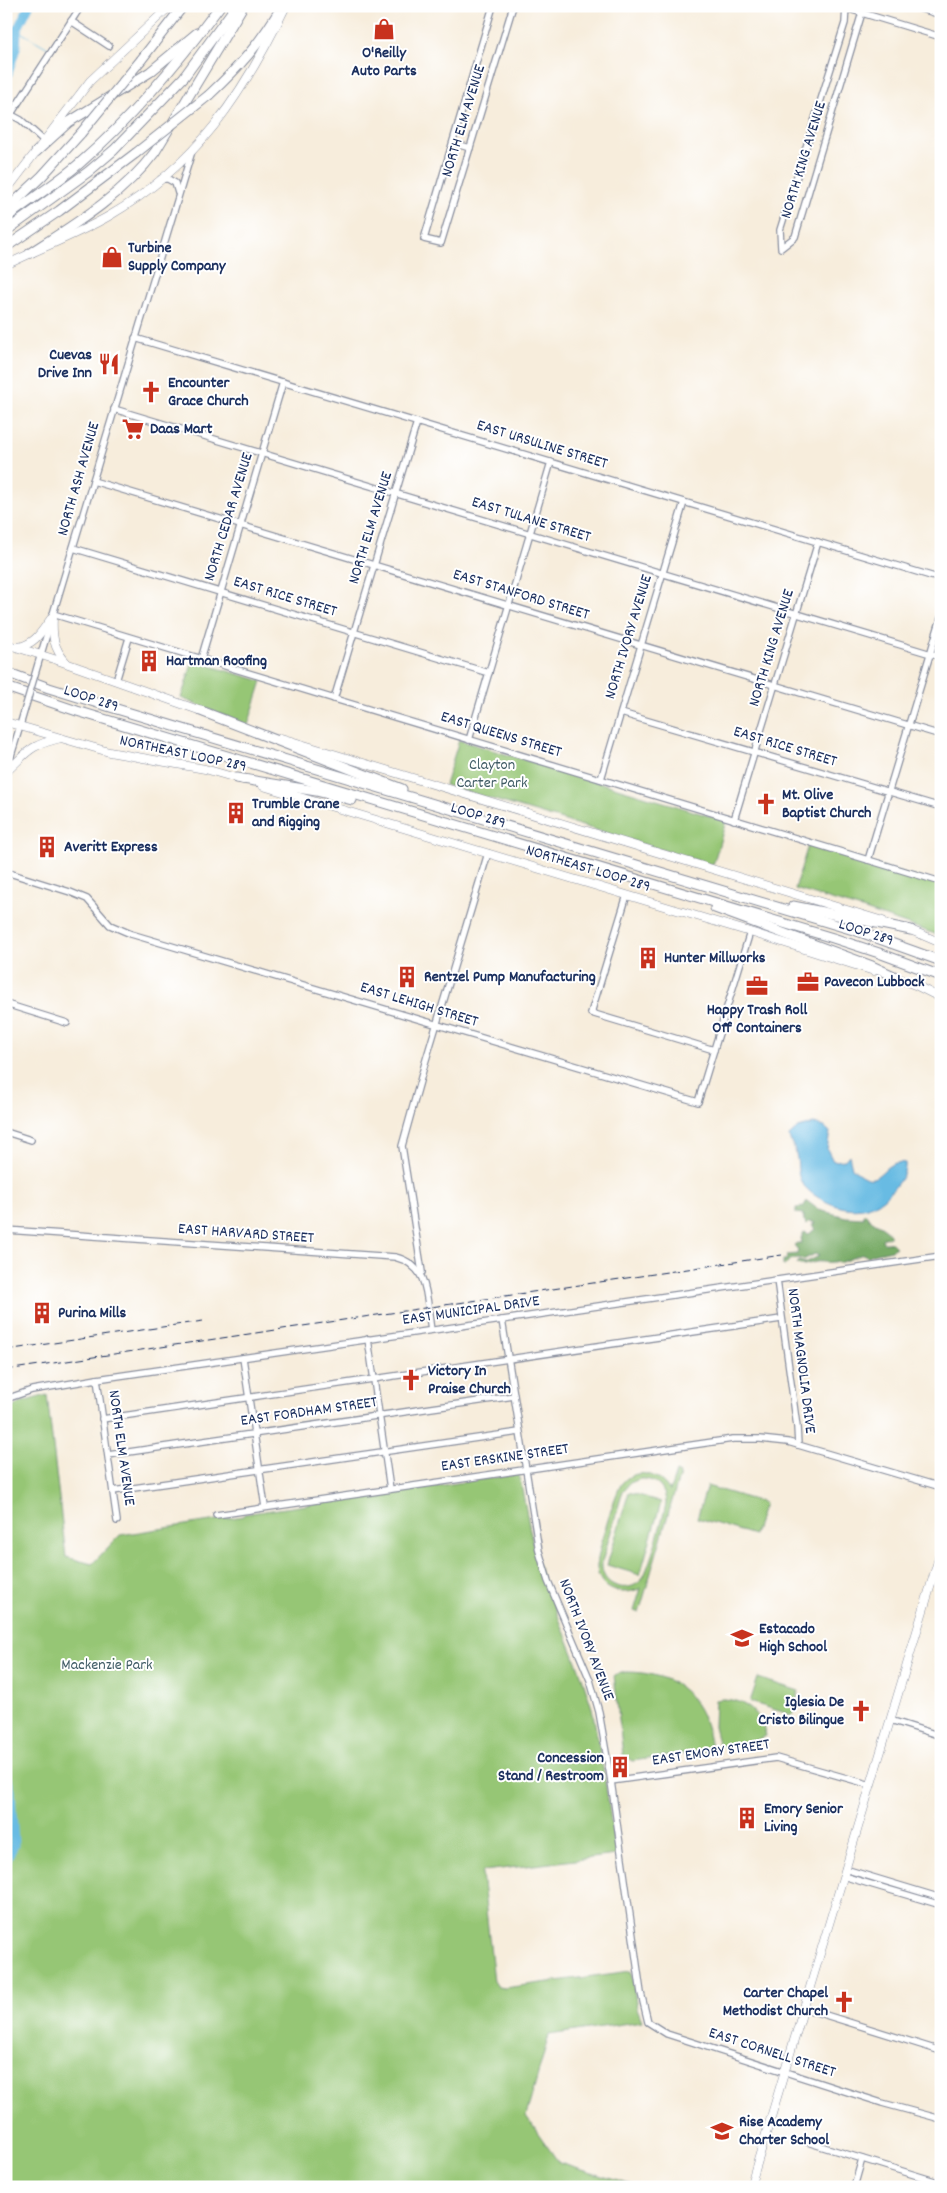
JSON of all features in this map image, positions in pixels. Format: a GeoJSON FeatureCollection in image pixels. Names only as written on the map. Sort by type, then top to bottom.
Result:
{"type":"FeatureCollection","features":[{"type":"Feature","properties":{"kind":"highway"},"geometry":{"type":"LineString","coordinates":[[6,210],[42,176],[81,133],[183,6]]}},
{"type":"Feature","properties":{"kind":"highway"},"geometry":{"type":"LineString","coordinates":[[6,218],[78,164],[111,134],[168,75],[220,6]]}},
{"type":"Feature","properties":{"kind":"highway"},"geometry":{"type":"LineString","coordinates":[[6,231],[88,172],[114,150],[184,77],[236,6]]}},
{"type":"Feature","properties":{"kind":"highway"},"geometry":{"type":"LineString","coordinates":[[30,254],[109,200],[140,172],[243,6]]}},
{"type":"Feature","properties":{"kind":"highway"},"geometry":{"type":"LineString","coordinates":[[6,247],[59,211],[209,95],[239,66],[266,34],[282,6]]}},
{"type":"Feature","properties":{"kind":"highway"},"geometry":{"type":"LineString","coordinates":[[36,152],[69,122],[150,72],[206,25]]}},
{"type":"Feature","properties":{"kind":"highway","name":"LOOP 289"},"geometry":{"type":"LineString","coordinates":[[7,672],[68,694],[860,932],[941,961]]}},
{"type":"Feature","properties":{"kind":"highway","name":"LOOP 289"},"geometry":{"type":"LineString","coordinates":[[6,687],[77,712],[879,953],[941,976]]}},
{"type":"Feature","properties":{"kind":"highway"},"geometry":{"type":"LineString","coordinates":[[201,711],[489,820]]}},
{"type":"Feature","properties":{"kind":"highway"},"geometry":{"type":"LineString","coordinates":[[237,778],[316,791],[451,828],[506,840]]}},
{"type":"Feature","properties":{"kind":"highway"},"geometry":{"type":"LineString","coordinates":[[660,871],[837,916],[911,930]]}},
{"type":"Feature","properties":{"kind":"highway"},"geometry":{"type":"LineString","coordinates":[[661,887],[894,976]]}},
{"type":"Feature","properties":{"kind":"main road"},"geometry":{"type":"LineString","coordinates":[[6,191],[90,81],[170,6]]}},
{"type":"Feature","properties":{"kind":"main road"},"geometry":{"type":"LineString","coordinates":[[6,266],[68,238],[111,215],[161,179],[192,151],[215,126],[251,76],[286,6]]}},
{"type":"Feature","properties":{"kind":"main road"},"geometry":{"type":"LineString","coordinates":[[17,648],[31,644],[53,615]]}},
{"type":"Feature","properties":{"kind":"main road"},"geometry":{"type":"LineString","coordinates":[[53,615],[56,650],[67,663]]}},
{"type":"Feature","properties":{"kind":"main road"},"geometry":{"type":"LineString","coordinates":[[6,644],[67,663],[201,711],[444,788],[911,930],[941,943]]}},
{"type":"Feature","properties":{"kind":"main road","name":"NORTHEAST LOOP 289"},"geometry":{"type":"LineString","coordinates":[[6,722],[21,724],[109,752],[205,769],[237,778],[894,976],[941,998]]}},
{"type":"Feature","properties":{"kind":"main road"},"geometry":{"type":"LineString","coordinates":[[6,772],[26,751],[43,743],[61,738]]}},
{"type":"Feature","properties":{"kind":"main road"},"geometry":{"type":"LineString","coordinates":[[750,2187],[941,1551]]}},
{"type":"Feature","properties":{"kind":"street"},"geometry":{"type":"LineString","coordinates":[[44,140],[8,113],[80,6]]}},
{"type":"Feature","properties":{"kind":"street","name":"NORTH ELM AVENUE"},"geometry":{"type":"LineString","coordinates":[[493,6],[424,239],[441,243],[513,6]]}},
{"type":"Feature","properties":{"kind":"street"},"geometry":{"type":"LineString","coordinates":[[839,6],[941,38]]}},
{"type":"Feature","properties":{"kind":"street","name":"NORTH KING AVENUE"},"geometry":{"type":"LineString","coordinates":[[846,7],[845,23],[780,230],[781,248],[795,237],[864,6]]}},
{"type":"Feature","properties":{"kind":"street"},"geometry":{"type":"LineString","coordinates":[[912,6],[941,15]]}},
{"type":"Feature","properties":{"kind":"street"},"geometry":{"type":"LineString","coordinates":[[71,21],[109,46]]}},
{"type":"Feature","properties":{"kind":"street"},"geometry":{"type":"LineString","coordinates":[[453,143],[470,148]]}},
{"type":"Feature","properties":{"kind":"street","name":"NORTH ASH AVENUE"},"geometry":{"type":"LineString","coordinates":[[6,772],[192,151]]}},
{"type":"Feature","properties":{"kind":"street"},"geometry":{"type":"LineString","coordinates":[[161,179],[168,179],[175,183],[179,195]]}},
{"type":"Feature","properties":{"kind":"street","name":"EAST URSULINE STREET"},"geometry":{"type":"LineString","coordinates":[[135,338],[941,579]]}},
{"type":"Feature","properties":{"kind":"street","name":"NORTH CEDAR AVENUE"},"geometry":{"type":"LineString","coordinates":[[201,659],[283,382]]}},
{"type":"Feature","properties":{"kind":"street","name":"EAST TULANE STREET"},"geometry":{"type":"LineString","coordinates":[[114,409],[941,657]]}},
{"type":"Feature","properties":{"kind":"street","name":"NORTH ELM AVENUE"},"geometry":{"type":"LineString","coordinates":[[334,699],[416,422]]}},
{"type":"Feature","properties":{"kind":"street"},"geometry":{"type":"LineString","coordinates":[[469,740],[551,462]]}},
{"type":"Feature","properties":{"kind":"street","name":"EAST STANFORD STREET"},"geometry":{"type":"LineString","coordinates":[[93,481],[941,735]]}},
{"type":"Feature","properties":{"kind":"street","name":"NORTH IVORY AVENUE"},"geometry":{"type":"LineString","coordinates":[[601,779],[684,502]]}},
{"type":"Feature","properties":{"kind":"street","name":"NORTH KING AVENUE"},"geometry":{"type":"LineString","coordinates":[[734,820],[818,542]]}},
{"type":"Feature","properties":{"kind":"street","name":"EAST RICE STREET"},"geometry":{"type":"LineString","coordinates":[[73,548],[489,673]]}},
{"type":"Feature","properties":{"kind":"street","name":"EAST QUEENS STREET"},"geometry":{"type":"LineString","coordinates":[[53,615],[941,882]]}},
{"type":"Feature","properties":{"kind":"street"},"geometry":{"type":"LineString","coordinates":[[868,860],[941,618]]}},
{"type":"Feature","properties":{"kind":"street"},"geometry":{"type":"LineString","coordinates":[[116,681],[128,638]]}},
{"type":"Feature","properties":{"kind":"street","name":"EAST RICE STREET"},"geometry":{"type":"LineString","coordinates":[[621,713],[941,807]]}},
{"type":"Feature","properties":{"kind":"street"},"geometry":{"type":"LineString","coordinates":[[431,1330],[402,1146],[488,853]]}},
{"type":"Feature","properties":{"kind":"street","name":"EAST LEHIGH STREET"},"geometry":{"type":"LineString","coordinates":[[6,872],[70,892],[86,899],[106,922],[131,934],[698,1102],[714,1050]]}},
{"type":"Feature","properties":{"kind":"street"},"geometry":{"type":"LineString","coordinates":[[628,895],[591,1013],[714,1050],[750,932]]}},
{"type":"Feature","properties":{"kind":"street"},"geometry":{"type":"LineString","coordinates":[[6,1004],[67,1023]]}},
{"type":"Feature","properties":{"kind":"street"},"geometry":{"type":"LineString","coordinates":[[6,1132],[31,1140]]}},
{"type":"Feature","properties":{"kind":"street","name":"EAST HARVARD STREET"},"geometry":{"type":"LineString","coordinates":[[6,1230],[395,1257],[414,1265],[422,1277]]}},
{"type":"Feature","properties":{"kind":"street","name":"EAST MUNICIPAL DRIVE"},"geometry":{"type":"LineString","coordinates":[[6,1399],[32,1390],[96,1379],[941,1256]]}},
{"type":"Feature","properties":{"kind":"street","name":"NORTH MAGNOLIA DRIVE"},"geometry":{"type":"LineString","coordinates":[[777,1280],[798,1445]]}},
{"type":"Feature","properties":{"kind":"street"},"geometry":{"type":"LineString","coordinates":[[102,1419],[781,1319]]}},
{"type":"Feature","properties":{"kind":"street","name":"NORTH IVORY AVENUE"},"geometry":{"type":"LineString","coordinates":[[502,1320],[532,1515],[542,1565],[594,1694],[611,1781],[638,1972]]}},
{"type":"Feature","properties":{"kind":"street"},"geometry":{"type":"LineString","coordinates":[[368,1339],[390,1488]]}},
{"type":"Feature","properties":{"kind":"street"},"geometry":{"type":"LineString","coordinates":[[243,1358],[265,1507]]}},
{"type":"Feature","properties":{"kind":"street","name":"NORTH ELM AVENUE"},"geometry":{"type":"LineString","coordinates":[[96,1379],[117,1521]]}},
{"type":"Feature","properties":{"kind":"street","name":"EAST FORDHAM STREET"},"geometry":{"type":"LineString","coordinates":[[108,1455],[514,1396]]}},
{"type":"Feature","properties":{"kind":"street"},"geometry":{"type":"LineString","coordinates":[[113,1491],[520,1432]]}},
{"type":"Feature","properties":{"kind":"street","name":"EAST ERSKINE STREET"},"geometry":{"type":"LineString","coordinates":[[216,1515],[525,1468],[734,1439],[760,1439],[798,1445],[941,1487]]}},
{"type":"Feature","properties":{"kind":"street"},"geometry":{"type":"LineString","coordinates":[[890,1720],[941,1736]]}},
{"type":"Feature","properties":{"kind":"street","name":"EAST EMORY STREET"},"geometry":{"type":"LineString","coordinates":[[611,1781],[776,1758],[871,1785]]}},
{"type":"Feature","properties":{"kind":"street"},"geometry":{"type":"LineString","coordinates":[[844,1872],[941,1898]]}},
{"type":"Feature","properties":{"kind":"street"},"geometry":{"type":"LineString","coordinates":[[844,1872],[941,1906]]}},
{"type":"Feature","properties":{"kind":"street","name":"EAST CORNELL STREET"},"geometry":{"type":"LineString","coordinates":[[638,1972],[645,2016],[648,2022],[660,2031],[882,2103],[941,2119]]}},
{"type":"Feature","properties":{"kind":"street"},"geometry":{"type":"LineString","coordinates":[[803,2008],[941,2051]]}},
{"type":"Feature","properties":{"kind":"street"},"geometry":{"type":"LineString","coordinates":[[804,2141],[941,2183]]}},
{"type":"Feature","properties":{"kind":"street"},"geometry":{"type":"LineString","coordinates":[[854,2187],[862,2160]]}},
{"type":"Feature","properties":{"kind":"green space"},"geometry":{"type":"Polygon","coordinates":[[[193,661],[262,681],[248,725],[181,698],[193,661]]]}},
{"type":"Feature","properties":{"kind":"green space","name":"Clayton Carter Park"},"geometry":{"type":"Polygon","coordinates":[[[459,740],[726,821],[713,865],[445,785],[459,740]]]}},
{"type":"Feature","properties":{"kind":"green space"},"geometry":{"type":"Polygon","coordinates":[[[808,845],[941,885],[941,936],[795,889],[808,845]]]}},
{"type":"Feature","properties":{"kind":"green space"},"geometry":{"type":"Polygon","coordinates":[[[807,1201],[819,1210],[846,1217],[864,1218],[863,1214],[866,1214],[871,1220],[889,1232],[891,1236],[882,1239],[883,1242],[892,1243],[896,1247],[889,1251],[874,1253],[868,1257],[863,1254],[839,1263],[837,1261],[816,1262],[804,1265],[797,1264],[799,1261],[805,1263],[819,1256],[815,1254],[803,1260],[798,1258],[790,1260],[783,1265],[783,1260],[786,1260],[788,1255],[797,1254],[798,1250],[794,1245],[802,1243],[801,1238],[804,1232],[809,1234],[815,1229],[812,1225],[815,1223],[810,1221],[807,1224],[803,1219],[805,1217],[803,1217],[803,1214],[796,1213],[796,1208],[803,1207],[807,1201]]]}},
{"type":"Feature","properties":{"kind":"green space","name":"Mackenzie Park"},"geometry":{"type":"Polygon","coordinates":[[[47,1395],[66,1557],[92,1564],[120,1535],[243,1516],[244,1514],[519,1474],[536,1560],[581,1674],[592,1708],[616,1855],[484,1871],[482,1874],[494,1981],[498,1987],[504,1988],[631,1971],[637,2008],[642,2021],[549,2035],[526,2116],[559,2163],[638,2187],[6,2187],[6,1411],[22,1402],[47,1395]]]}},
{"type":"Feature","properties":{"kind":"green space"},"geometry":{"type":"Polygon","coordinates":[[[676,1472],[680,1474],[639,1613],[634,1611],[641,1588],[627,1592],[613,1590],[602,1582],[599,1576],[597,1568],[603,1539],[619,1489],[628,1478],[634,1475],[648,1474],[660,1480],[670,1491],[676,1472]],[[645,1479],[630,1483],[623,1491],[602,1562],[602,1569],[606,1579],[618,1587],[630,1587],[642,1579],[645,1574],[666,1504],[664,1493],[659,1485],[645,1479]]]}},
{"type":"Feature","properties":{"kind":"green space"},"geometry":{"type":"Polygon","coordinates":[[[707,1486],[764,1503],[754,1535],[697,1518],[707,1486]]]}},
{"type":"Feature","properties":{"kind":"green space"},"geometry":{"type":"Polygon","coordinates":[[[629,1492],[661,1502],[640,1575],[607,1565],[629,1492]]]}},
{"type":"Feature","properties":{"kind":"green space"},"geometry":{"type":"Polygon","coordinates":[[[626,1672],[644,1673],[660,1677],[674,1683],[685,1692],[695,1703],[702,1716],[708,1732],[711,1750],[632,1761],[623,1755],[614,1675],[626,1672]]]}},
{"type":"Feature","properties":{"kind":"green space"},"geometry":{"type":"Polygon","coordinates":[[[758,1678],[799,1691],[792,1715],[750,1702],[758,1678]]]}},
{"type":"Feature","properties":{"kind":"green space"},"geometry":{"type":"Polygon","coordinates":[[[723,1699],[739,1702],[751,1710],[760,1721],[766,1736],[741,1746],[724,1747],[718,1743],[714,1727],[715,1700],[723,1699]]]}},
{"type":"Feature","properties":{"kind":"water"},"geometry":{"type":"Polygon","coordinates":[[[814,1124],[824,1127],[830,1132],[827,1149],[833,1161],[845,1160],[849,1155],[852,1168],[862,1176],[869,1178],[875,1177],[896,1163],[905,1163],[901,1179],[883,1199],[857,1209],[837,1206],[817,1197],[800,1180],[797,1158],[789,1136],[798,1128],[814,1124]]]}},
{"type":"Feature","properties":{"kind":"waterway"},"geometry":{"type":"LineString","coordinates":[[6,80],[16,48],[17,30],[29,6]]}},
{"type":"Feature","properties":{"kind":"waterway"},"geometry":{"type":"LineString","coordinates":[[17,30],[48,48]]}},
{"type":"Feature","properties":{"kind":"waterway"},"geometry":{"type":"LineString","coordinates":[[6,1773],[11,1791],[14,1845],[6,1861]]}},
{"type":"Feature","properties":{"kind":"railway"},"geometry":{"type":"LineString","coordinates":[[6,1370],[782,1255]]}},
{"type":"Feature","properties":{"kind":"railway"},"geometry":{"type":"LineString","coordinates":[[6,1350],[203,1321]]}},
{"type":"Feature","properties":{"kind":"place","name":"O'Reilly Auto Parts"},"geometry":{"type":"Point","coordinates":[384,29]}},
{"type":"Feature","properties":{"kind":"place","name":"Turbine Supply Company"},"geometry":{"type":"Point","coordinates":[112,257]}},
{"type":"Feature","properties":{"kind":"place","name":"Cuevas Drive Inn"},"geometry":{"type":"Point","coordinates":[109,364]}},
{"type":"Feature","properties":{"kind":"place","name":"Encounter Grace Church"},"geometry":{"type":"Point","coordinates":[151,392]}},
{"type":"Feature","properties":{"kind":"place","name":"Daas Mart"},"geometry":{"type":"Point","coordinates":[133,429]}},
{"type":"Feature","properties":{"kind":"place","name":"Hartman Roofing"},"geometry":{"type":"Point","coordinates":[149,661]}},
{"type":"Feature","properties":{"kind":"place","name":"Mt. Olive Baptist Church"},"geometry":{"type":"Point","coordinates":[766,804]}},
{"type":"Feature","properties":{"kind":"place","name":"Trumble Crane and Rigging"},"geometry":{"type":"Point","coordinates":[236,813]}},
{"type":"Feature","properties":{"kind":"place","name":"Averitt Express"},"geometry":{"type":"Point","coordinates":[47,847]}},
{"type":"Feature","properties":{"kind":"place","name":"Hunter Millworks"},"geometry":{"type":"Point","coordinates":[648,958]}},
{"type":"Feature","properties":{"kind":"place","name":"Rentzel Pump Manufacturing"},"geometry":{"type":"Point","coordinates":[407,977]}},
{"type":"Feature","properties":{"kind":"place","name":"Pavecon Lubbock"},"geometry":{"type":"Point","coordinates":[808,982]}},
{"type":"Feature","properties":{"kind":"place","name":"Happy Trash Roll Off Containers"},"geometry":{"type":"Point","coordinates":[757,986]}},
{"type":"Feature","properties":{"kind":"place","name":"Purina Mills"},"geometry":{"type":"Point","coordinates":[42,1313]}},
{"type":"Feature","properties":{"kind":"place","name":"Victory In Praise Church"},"geometry":{"type":"Point","coordinates":[411,1380]}},
{"type":"Feature","properties":{"kind":"place","name":"Estacado High School"},"geometry":{"type":"Point","coordinates":[742,1638]}},
{"type":"Feature","properties":{"kind":"place","name":"Iglesia De Cristo Bilingue"},"geometry":{"type":"Point","coordinates":[861,1711]}},
{"type":"Feature","properties":{"kind":"place","name":"Concession Stand / Restroom"},"geometry":{"type":"Point","coordinates":[620,1767]}},
{"type":"Feature","properties":{"kind":"place","name":"Emory Senior Living"},"geometry":{"type":"Point","coordinates":[747,1818]}},
{"type":"Feature","properties":{"kind":"place","name":"Carter Chapel Methodist Church"},"geometry":{"type":"Point","coordinates":[844,2002]}},
{"type":"Feature","properties":{"kind":"place","name":"Rise Academy Charter School"},"geometry":{"type":"Point","coordinates":[722,2131]}}]}
